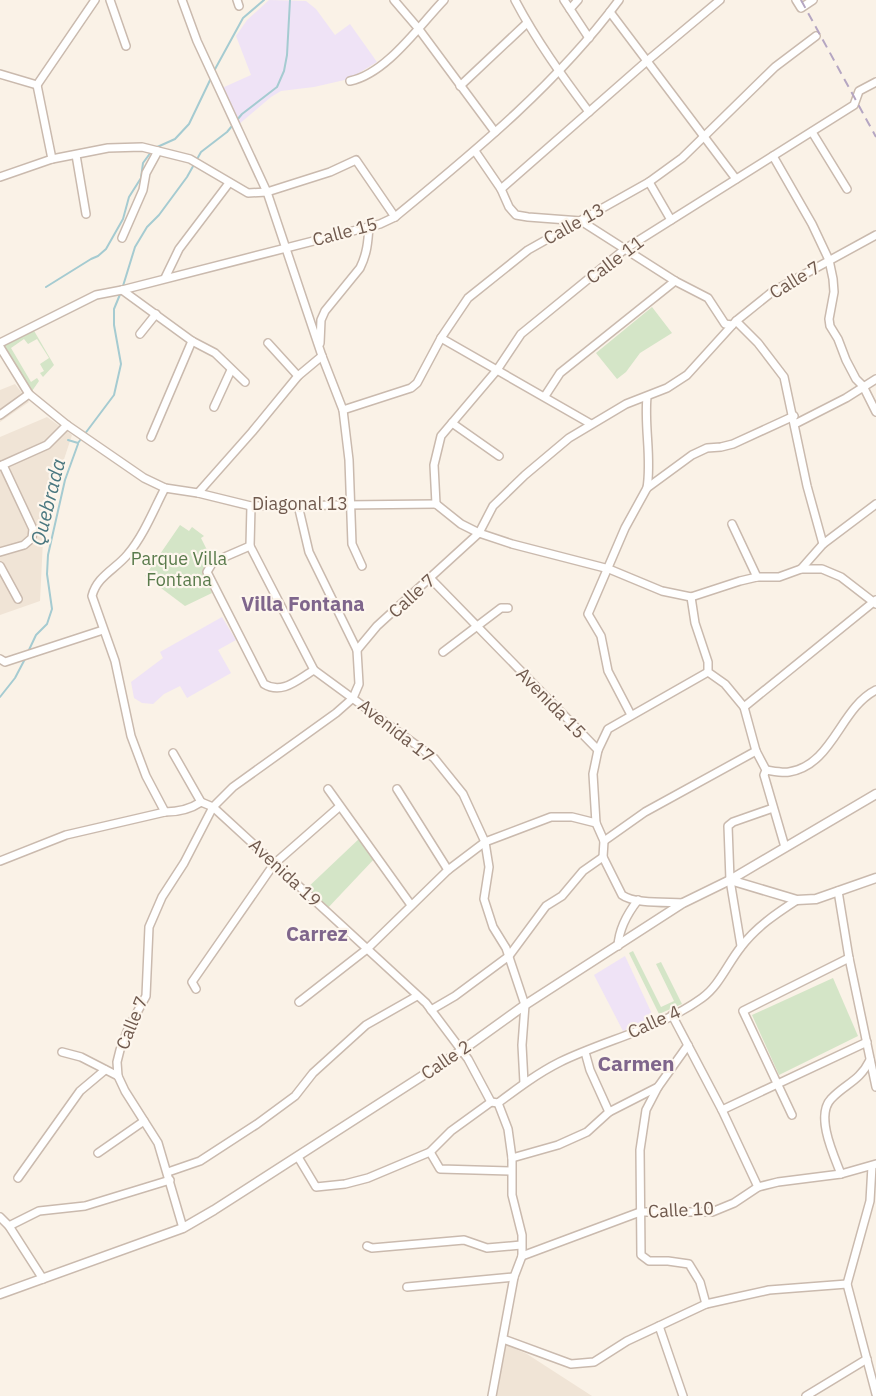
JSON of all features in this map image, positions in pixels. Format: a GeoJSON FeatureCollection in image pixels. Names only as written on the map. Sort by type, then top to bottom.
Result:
{"type":"FeatureCollection","features":[{"type":"Feature","properties":{"kind":"street"},"geometry":{"type":"LineString","coordinates":[[52,159],[37,86],[95,0]]}},
{"type":"Feature","properties":{"kind":"street"},"geometry":{"type":"LineString","coordinates":[[110,0],[126,46]]}},
{"type":"Feature","properties":{"kind":"street"},"geometry":{"type":"LineString","coordinates":[[182,0],[196,41],[267,192],[320,353],[343,410],[349,460],[352,544],[362,566]]}},
{"type":"Feature","properties":{"kind":"street"},"geometry":{"type":"LineString","coordinates":[[394,0],[418,28],[495,132]]}},
{"type":"Feature","properties":{"kind":"street"},"geometry":{"type":"LineString","coordinates":[[350,81],[360,79],[387,61],[444,0]]}},
{"type":"Feature","properties":{"kind":"street"},"geometry":{"type":"LineString","coordinates":[[515,0],[527,23],[589,112]]}},
{"type":"Feature","properties":{"kind":"street"},"geometry":{"type":"LineString","coordinates":[[564,0],[589,38]]}},
{"type":"Feature","properties":{"kind":"street"},"geometry":{"type":"LineString","coordinates":[[570,9],[578,0]]}},
{"type":"Feature","properties":{"kind":"street","name":"Calle 15"},"geometry":{"type":"LineString","coordinates":[[0,345],[96,295],[369,226],[395,217],[475,151],[559,71],[619,0]]}},
{"type":"Feature","properties":{"kind":"street"},"geometry":{"type":"LineString","coordinates":[[501,189],[720,0]]}},
{"type":"Feature","properties":{"kind":"street"},"geometry":{"type":"LineString","coordinates":[[796,0],[801,8],[813,0]]}},
{"type":"Feature","properties":{"kind":"street"},"geometry":{"type":"LineString","coordinates":[[610,12],[736,179]]}},
{"type":"Feature","properties":{"kind":"street"},"geometry":{"type":"LineString","coordinates":[[460,86],[527,23]]}},
{"type":"Feature","properties":{"kind":"street","name":"Calle 13"},"geometry":{"type":"LineString","coordinates":[[343,410],[411,388],[417,383],[441,338],[468,298],[528,250],[649,182],[682,158],[775,67],[816,36]]}},
{"type":"Feature","properties":{"kind":"street"},"geometry":{"type":"LineString","coordinates":[[0,74],[37,86]]}},
{"type":"Feature","properties":{"kind":"street","name":"Calle 11"},"geometry":{"type":"LineString","coordinates":[[436,504],[434,465],[441,436],[497,370],[521,334],[625,249],[854,105],[859,91],[876,82]]}},
{"type":"Feature","properties":{"kind":"street"},"geometry":{"type":"LineString","coordinates":[[812,132],[847,189]]}},
{"type":"Feature","properties":{"kind":"street"},"geometry":{"type":"LineString","coordinates":[[0,177],[52,159],[108,148],[142,147],[190,159],[248,193],[267,192],[330,172],[356,160],[395,217]]}},
{"type":"Feature","properties":{"kind":"street"},"geometry":{"type":"LineString","coordinates":[[122,238],[143,190],[146,173],[158,150]]}},
{"type":"Feature","properties":{"kind":"street"},"geometry":{"type":"LineString","coordinates":[[475,151],[516,215],[528,218],[581,221],[675,280],[699,291],[708,298],[725,324],[734,323],[758,343],[784,377],[807,486],[823,544]]}},
{"type":"Feature","properties":{"kind":"street"},"geometry":{"type":"LineString","coordinates":[[76,155],[86,214]]}},
{"type":"Feature","properties":{"kind":"street"},"geometry":{"type":"LineString","coordinates":[[773,156],[813,224],[829,260],[834,292],[829,319],[830,326],[856,379],[863,386],[876,412]]}},
{"type":"Feature","properties":{"kind":"street"},"geometry":{"type":"LineString","coordinates":[[649,182],[671,220]]}},
{"type":"Feature","properties":{"kind":"street"},"geometry":{"type":"LineString","coordinates":[[165,278],[179,249],[229,183]]}},
{"type":"Feature","properties":{"kind":"street"},"geometry":{"type":"LineString","coordinates":[[198,493],[320,353],[321,320],[331,301],[360,268],[367,251],[369,226]]}},
{"type":"Feature","properties":{"kind":"street","name":"Calle 7"},"geometry":{"type":"LineString","coordinates":[[357,650],[377,626],[479,533],[493,506],[569,438],[626,405],[667,388],[687,375],[734,323],[772,292],[876,235]]}},
{"type":"Feature","properties":{"kind":"street"},"geometry":{"type":"LineString","coordinates":[[545,396],[560,373],[675,280]]}},
{"type":"Feature","properties":{"kind":"street"},"geometry":{"type":"LineString","coordinates":[[122,290],[214,353],[245,382]]}},
{"type":"Feature","properties":{"kind":"street"},"geometry":{"type":"LineString","coordinates":[[140,334],[156,315]]}},
{"type":"Feature","properties":{"kind":"street"},"geometry":{"type":"LineString","coordinates":[[441,338],[591,424]]}},
{"type":"Feature","properties":{"kind":"street"},"geometry":{"type":"LineString","coordinates":[[151,437],[192,340]]}},
{"type":"Feature","properties":{"kind":"street"},"geometry":{"type":"LineString","coordinates":[[268,343],[298,376]]}},
{"type":"Feature","properties":{"kind":"street"},"geometry":{"type":"LineString","coordinates":[[0,345],[29,394],[0,415]]}},
{"type":"Feature","properties":{"kind":"street"},"geometry":{"type":"LineString","coordinates":[[214,407],[231,370]]}},
{"type":"Feature","properties":{"kind":"street"},"geometry":{"type":"LineString","coordinates":[[647,488],[692,455],[707,448],[733,444],[794,420],[816,414],[876,379]]}},
{"type":"Feature","properties":{"kind":"street","name":"Diagonal 13"},"geometry":{"type":"LineString","coordinates":[[29,394],[68,425],[144,478],[165,488],[198,493],[251,506],[436,504]]}},
{"type":"Feature","properties":{"kind":"street"},"geometry":{"type":"LineString","coordinates":[[631,715],[608,671],[601,636],[588,614],[625,528],[647,488],[649,477],[646,413],[648,397]]}},
{"type":"Feature","properties":{"kind":"street"},"geometry":{"type":"LineString","coordinates":[[452,423],[499,456]]}},
{"type":"Feature","properties":{"kind":"street"},"geometry":{"type":"LineString","coordinates":[[0,552],[24,546],[32,538],[33,529],[1,466],[47,445],[68,425]]}},
{"type":"Feature","properties":{"kind":"street"},"geometry":{"type":"LineString","coordinates":[[165,488],[127,555],[104,575],[94,588],[92,596],[115,661],[131,736],[146,776],[165,812]]}},
{"type":"Feature","properties":{"kind":"street"},"geometry":{"type":"LineString","coordinates":[[436,504],[461,525],[479,533],[609,569],[662,591],[691,597],[757,577],[779,577],[801,569],[822,570],[841,577],[876,602],[744,707]]}},
{"type":"Feature","properties":{"kind":"street"},"geometry":{"type":"LineString","coordinates":[[801,569],[823,544],[876,504]]}},
{"type":"Feature","properties":{"kind":"street"},"geometry":{"type":"LineString","coordinates":[[298,505],[309,552],[357,650],[359,684],[353,698]]}},
{"type":"Feature","properties":{"kind":"street","name":"Avenida 17"},"geometry":{"type":"LineString","coordinates":[[251,506],[250,546],[314,670],[434,758],[463,794],[486,842],[489,867],[484,899],[493,927],[509,956],[525,1005]]}},
{"type":"Feature","properties":{"kind":"street"},"geometry":{"type":"LineString","coordinates":[[732,524],[757,577]]}},
{"type":"Feature","properties":{"kind":"street"},"geometry":{"type":"LineString","coordinates":[[250,546],[213,562],[207,572],[264,684],[272,689],[282,688],[314,670]]}},
{"type":"Feature","properties":{"kind":"street"},"geometry":{"type":"LineString","coordinates":[[0,566],[18,599]]}},
{"type":"Feature","properties":{"kind":"street","name":"Avenida 15"},"geometry":{"type":"LineString","coordinates":[[431,579],[598,750],[593,774],[596,823],[604,841],[603,857]]}},
{"type":"Feature","properties":{"kind":"street"},"geometry":{"type":"LineString","coordinates":[[691,597],[695,623],[708,662],[708,672]]}},
{"type":"Feature","properties":{"kind":"street"},"geometry":{"type":"LineString","coordinates":[[442,652],[501,608],[508,608]]}},
{"type":"Feature","properties":{"kind":"street"},"geometry":{"type":"LineString","coordinates":[[0,659],[5,662],[103,630]]}},
{"type":"Feature","properties":{"kind":"street"},"geometry":{"type":"LineString","coordinates":[[708,672],[725,684],[744,707],[756,751],[766,770],[764,775],[785,847]]}},
{"type":"Feature","properties":{"kind":"street"},"geometry":{"type":"LineString","coordinates":[[598,750],[608,729],[708,672]]}},
{"type":"Feature","properties":{"kind":"street"},"geometry":{"type":"LineString","coordinates":[[766,770],[788,772],[806,767],[830,745],[859,702],[876,690]]}},
{"type":"Feature","properties":{"kind":"street","name":"Calle 7"},"geometry":{"type":"LineString","coordinates":[[118,1077],[117,1062],[120,1050],[128,1029],[146,996],[149,927],[162,897],[184,863],[213,807],[233,787],[336,713],[353,698]]}},
{"type":"Feature","properties":{"kind":"street"},"geometry":{"type":"LineString","coordinates":[[604,841],[645,812],[756,751]]}},
{"type":"Feature","properties":{"kind":"street"},"geometry":{"type":"LineString","coordinates":[[0,861],[66,836],[194,807],[201,802],[173,753]]}},
{"type":"Feature","properties":{"kind":"street"},"geometry":{"type":"LineString","coordinates":[[328,789],[411,905]]}},
{"type":"Feature","properties":{"kind":"street"},"geometry":{"type":"LineString","coordinates":[[397,789],[448,870]]}},
{"type":"Feature","properties":{"kind":"street","name":"Calle 2"},"geometry":{"type":"LineString","coordinates":[[0,1294],[183,1228],[298,1157],[461,1051],[525,1005],[683,903],[736,879],[785,847],[876,794]]}},
{"type":"Feature","properties":{"kind":"street","name":"Avenida 19"},"geometry":{"type":"LineString","coordinates":[[201,802],[213,807],[417,996],[431,1010],[468,1059],[495,1102],[508,1130],[512,1158],[512,1195],[522,1235],[522,1256]]}},
{"type":"Feature","properties":{"kind":"street"},"geometry":{"type":"LineString","coordinates":[[196,988],[192,982],[274,864],[339,807]]}},
{"type":"Feature","properties":{"kind":"street"},"geometry":{"type":"LineString","coordinates":[[741,946],[736,879],[728,826],[733,822],[773,808]]}},
{"type":"Feature","properties":{"kind":"street"},"geometry":{"type":"LineString","coordinates":[[299,1002],[367,949],[448,870],[486,842],[551,817],[596,823]]}},
{"type":"Feature","properties":{"kind":"street"},"geometry":{"type":"LineString","coordinates":[[431,1010],[456,996],[509,956],[546,906],[562,896],[583,871],[603,857],[622,895],[627,898],[683,903]]}},
{"type":"Feature","properties":{"kind":"street","name":"Calle 4"},"geometry":{"type":"LineString","coordinates":[[298,1157],[316,1187],[345,1184],[368,1178],[430,1152],[451,1131],[560,1062],[672,1015],[704,997],[741,946],[757,929],[797,900],[816,899],[876,878]]}},
{"type":"Feature","properties":{"kind":"street"},"geometry":{"type":"LineString","coordinates":[[736,879],[797,900]]}},
{"type":"Feature","properties":{"kind":"street"},"geometry":{"type":"LineString","coordinates":[[838,891],[849,958],[876,1087]]}},
{"type":"Feature","properties":{"kind":"street"},"geometry":{"type":"LineString","coordinates":[[618,946],[618,934],[638,900]]}},
{"type":"Feature","properties":{"kind":"street"},"geometry":{"type":"LineString","coordinates":[[792,1114],[742,1011],[849,958]]}},
{"type":"Feature","properties":{"kind":"street"},"geometry":{"type":"LineString","coordinates":[[9,1226],[39,1211],[85,1206],[169,1176],[200,1161],[295,1096],[313,1073],[366,1025],[417,996]]}},
{"type":"Feature","properties":{"kind":"street"},"geometry":{"type":"LineString","coordinates":[[524,1083],[522,1045],[525,1005]]}},
{"type":"Feature","properties":{"kind":"street"},"geometry":{"type":"LineString","coordinates":[[672,1015],[722,1110],[758,1187]]}},
{"type":"Feature","properties":{"kind":"street"},"geometry":{"type":"LineString","coordinates":[[722,1110],[867,1042]]}},
{"type":"Feature","properties":{"kind":"street"},"geometry":{"type":"LineString","coordinates":[[688,1044],[658,1087],[646,1110],[640,1150],[641,1255],[649,1261],[689,1264],[699,1282],[706,1304]]}},
{"type":"Feature","properties":{"kind":"street"},"geometry":{"type":"LineString","coordinates":[[62,1052],[81,1056],[118,1077],[158,1143],[183,1228]]}},
{"type":"Feature","properties":{"kind":"street"},"geometry":{"type":"LineString","coordinates":[[585,1052],[590,1070],[609,1112]]}},
{"type":"Feature","properties":{"kind":"street"},"geometry":{"type":"LineString","coordinates":[[841,1174],[826,1134],[825,1115],[829,1100],[864,1073],[870,1059]]}},
{"type":"Feature","properties":{"kind":"street","name":"Calle 7"},"geometry":{"type":"LineString","coordinates":[[18,1178],[80,1091],[105,1070]]}},
{"type":"Feature","properties":{"kind":"street"},"geometry":{"type":"LineString","coordinates":[[512,1158],[558,1145],[587,1132],[609,1112],[658,1087]]}},
{"type":"Feature","properties":{"kind":"street"},"geometry":{"type":"LineString","coordinates":[[98,1153],[144,1121]]}},
{"type":"Feature","properties":{"kind":"street"},"geometry":{"type":"LineString","coordinates":[[430,1152],[440,1169],[511,1171]]}},
{"type":"Feature","properties":{"kind":"street"},"geometry":{"type":"LineString","coordinates":[[874,1165],[870,1201],[847,1284],[876,1394]]}},
{"type":"Feature","properties":{"kind":"street","name":"Calle 10"},"geometry":{"type":"LineString","coordinates":[[522,1256],[640,1212],[712,1212],[734,1203],[758,1187],[778,1182],[841,1174],[874,1165]]}},
{"type":"Feature","properties":{"kind":"street"},"geometry":{"type":"LineString","coordinates":[[0,1217],[9,1226],[43,1279]]}},
{"type":"Feature","properties":{"kind":"street"},"geometry":{"type":"LineString","coordinates":[[367,1245],[372,1248],[464,1240],[487,1248],[521,1245]]}},
{"type":"Feature","properties":{"kind":"street"},"geometry":{"type":"LineString","coordinates":[[492,1396],[513,1277],[522,1256]]}},
{"type":"Feature","properties":{"kind":"street"},"geometry":{"type":"LineString","coordinates":[[407,1287],[513,1277]]}},
{"type":"Feature","properties":{"kind":"street"},"geometry":{"type":"LineString","coordinates":[[503,1339],[571,1364],[594,1362],[627,1341],[706,1304],[769,1290],[847,1284]]}},
{"type":"Feature","properties":{"kind":"street"},"geometry":{"type":"LineString","coordinates":[[659,1326],[683,1396]]}},
{"type":"Feature","properties":{"kind":"street"},"geometry":{"type":"LineString","coordinates":[[806,1396],[867,1359]]}},
{"type":"Feature","properties":{"kind":"shaded area"},"geometry":{"type":"Polygon","coordinates":[[[269,0],[306,1],[316,9],[335,35],[350,24],[377,62],[349,79],[281,91],[238,125],[222,88],[251,75],[236,36],[247,20],[269,0]]]}},
{"type":"Feature","properties":{"kind":"shaded area"},"geometry":{"type":"Polygon","coordinates":[[[15,384],[29,402],[0,422],[0,390],[15,384]]]}},
{"type":"Feature","properties":{"kind":"shaded area"},"geometry":{"type":"Polygon","coordinates":[[[47,417],[72,435],[44,520],[40,601],[0,615],[0,437],[47,417]]]}},
{"type":"Feature","properties":{"kind":"shaded area"},"geometry":{"type":"Polygon","coordinates":[[[222,617],[236,640],[218,650],[231,673],[187,698],[180,686],[164,694],[153,704],[142,703],[134,698],[131,682],[163,658],[160,652],[222,617]]]}},
{"type":"Feature","properties":{"kind":"shaded area"},"geometry":{"type":"Polygon","coordinates":[[[625,956],[653,1016],[623,1031],[594,975],[625,956]]]}},
{"type":"Feature","properties":{"kind":"shaded area"},"geometry":{"type":"Polygon","coordinates":[[[502,1343],[527,1354],[592,1396],[490,1396],[502,1343]]]}},
{"type":"Feature","properties":{"kind":"green space"},"geometry":{"type":"Polygon","coordinates":[[[652,307],[672,333],[640,353],[626,372],[617,379],[596,353],[652,307]]]}},
{"type":"Feature","properties":{"kind":"green space"},"geometry":{"type":"Polygon","coordinates":[[[33,329],[54,365],[43,377],[40,373],[44,371],[40,364],[49,358],[37,339],[28,344],[24,339],[11,348],[31,382],[37,378],[39,381],[32,391],[2,346],[33,329]]]}},
{"type":"Feature","properties":{"kind":"green space","name":"Parque Villa Fontana"},"geometry":{"type":"Polygon","coordinates":[[[180,525],[189,531],[192,527],[204,536],[201,538],[211,558],[205,563],[203,572],[212,593],[185,606],[145,576],[180,525]]]}},
{"type":"Feature","properties":{"kind":"green space"},"geometry":{"type":"Polygon","coordinates":[[[361,837],[376,857],[325,911],[304,891],[361,837]]]}},
{"type":"Feature","properties":{"kind":"green space"},"geometry":{"type":"Polygon","coordinates":[[[633,951],[661,1007],[674,1001],[656,964],[661,962],[682,1004],[659,1014],[629,953],[633,951]]]}},
{"type":"Feature","properties":{"kind":"green space"},"geometry":{"type":"Polygon","coordinates":[[[833,978],[858,1036],[779,1075],[752,1015],[833,978]]]}},
{"type":"Feature","properties":{"kind":"waterway"},"geometry":{"type":"LineString","coordinates":[[214,71],[243,18],[264,0]]}},
{"type":"Feature","properties":{"kind":"waterway"},"geometry":{"type":"LineString","coordinates":[[123,286],[135,247],[147,227],[159,215],[187,177],[201,152],[227,132],[242,114],[277,87],[284,71],[287,55],[290,0]]}},
{"type":"Feature","properties":{"kind":"waterway"},"geometry":{"type":"LineString","coordinates":[[155,148],[175,139],[189,124],[212,76]]}},
{"type":"Feature","properties":{"kind":"waterway"},"geometry":{"type":"LineString","coordinates":[[46,287],[106,249],[123,219],[129,197],[141,178],[143,163],[151,152]]}},
{"type":"Feature","properties":{"kind":"waterway"},"geometry":{"type":"LineString","coordinates":[[68,440],[78,443],[114,395],[121,364],[114,325],[114,309],[121,292]]}},
{"type":"Feature","properties":{"kind":"waterway","name":"Quebrada"},"geometry":{"type":"LineString","coordinates":[[28,652],[36,635],[47,624],[52,609],[47,574],[48,555],[65,480],[78,444]]}},
{"type":"Feature","properties":{"kind":"waterway","name":"Quebrada"},"geometry":{"type":"LineString","coordinates":[[0,697],[15,678],[26,657]]}},
{"type":"Feature","properties":{"kind":"railway"},"geometry":{"type":"LineString","coordinates":[[801,0],[876,137]]}},
{"type":"Feature","properties":{"kind":"district","name":"Villa Fontana"},"geometry":{"type":"Point","coordinates":[303,604]}},
{"type":"Feature","properties":{"kind":"district","name":"Carrez"},"geometry":{"type":"Point","coordinates":[317,934]}},
{"type":"Feature","properties":{"kind":"district","name":"Carmen"},"geometry":{"type":"Point","coordinates":[636,1064]}}]}
